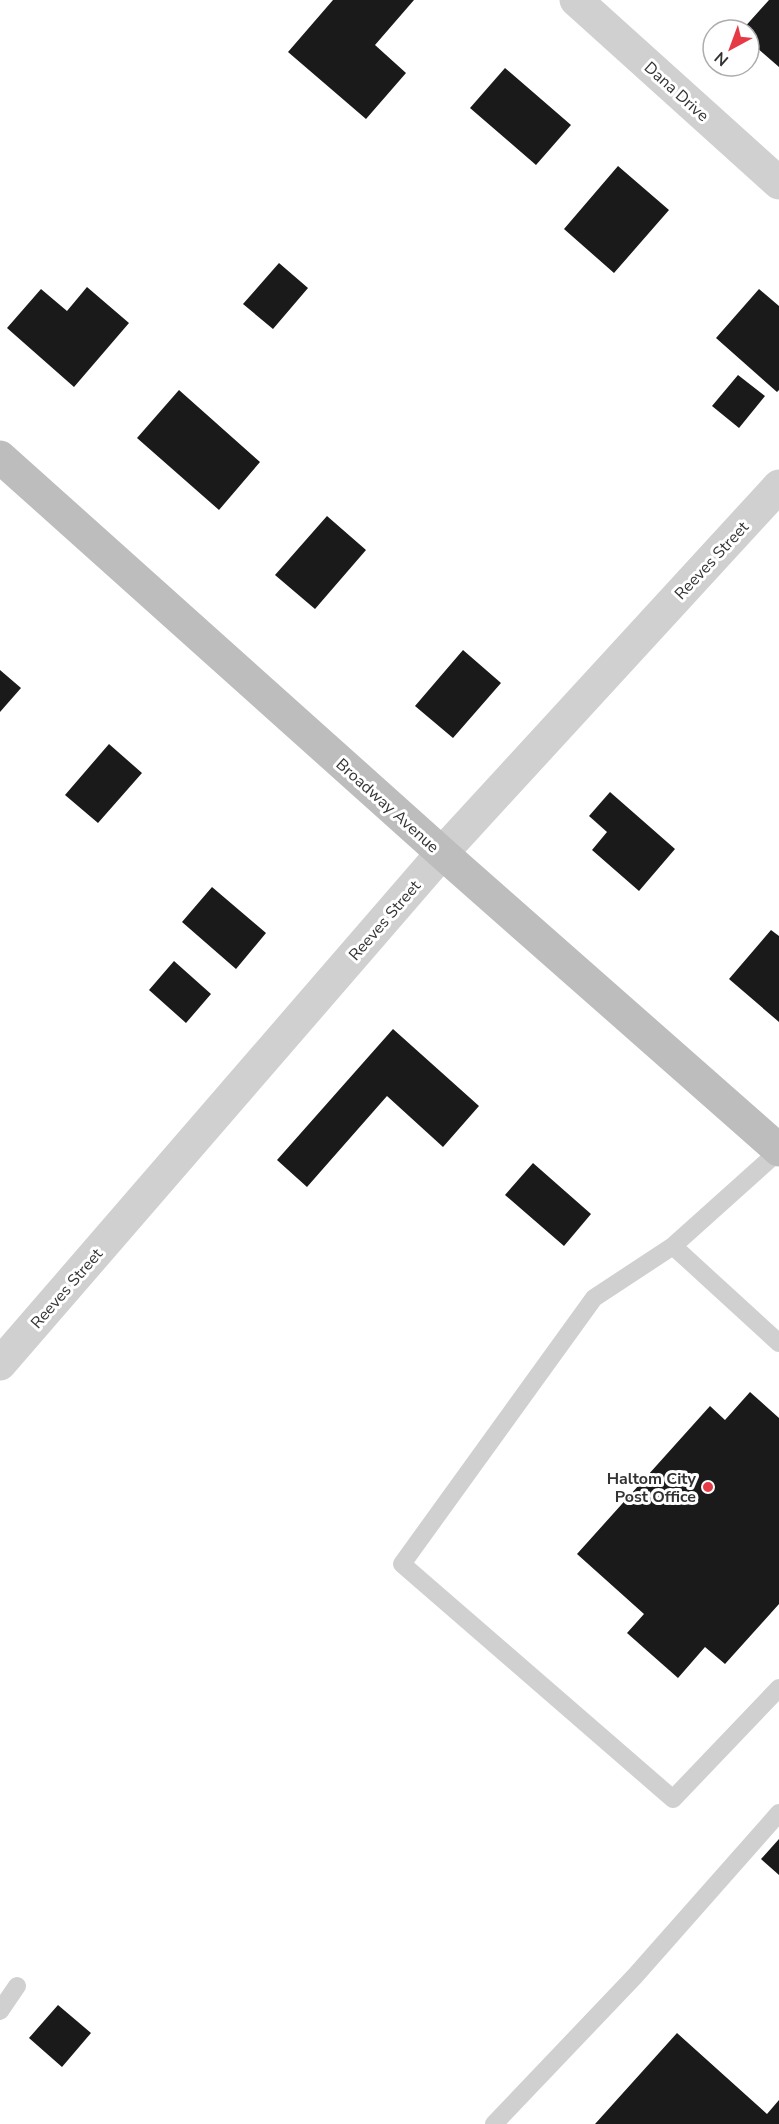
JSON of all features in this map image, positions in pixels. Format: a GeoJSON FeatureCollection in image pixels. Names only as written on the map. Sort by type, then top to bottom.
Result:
{"type":"FeatureCollection","features":[{"type":"Feature","properties":{"kind":"main road","name":"Broadway Avenue"},"geometry":{"type":"LineString","coordinates":[[0,457],[442,854],[779,1150]]}},
{"type":"Feature","properties":{"kind":"street","name":"Dana Drive"},"geometry":{"type":"LineString","coordinates":[[576,0],[779,183]]}},
{"type":"Feature","properties":{"kind":"street","name":"Reeves Street"},"geometry":{"type":"LineString","coordinates":[[0,1364],[442,854],[779,486]]}},
{"type":"Feature","properties":{"kind":"lane"},"geometry":{"type":"LineString","coordinates":[[779,1150],[673,1246],[594,1298],[402,1564],[673,1799],[779,1688]]}},
{"type":"Feature","properties":{"kind":"lane"},"geometry":{"type":"LineString","coordinates":[[673,1246],[779,1343]]}},
{"type":"Feature","properties":{"kind":"lane"},"geometry":{"type":"LineString","coordinates":[[494,2124],[635,1976],[779,1813]]}},
{"type":"Feature","properties":{"kind":"lane"},"geometry":{"type":"LineString","coordinates":[[0,2011],[17,1986]]}},
{"type":"Feature","properties":{"kind":"building"},"geometry":{"type":"Polygon","coordinates":[[[333,0],[414,0],[375,45],[406,73],[366,119],[288,52],[333,0]]]}},
{"type":"Feature","properties":{"kind":"building"},"geometry":{"type":"Polygon","coordinates":[[[769,0],[779,0],[779,67],[761,51],[761,18],[753,18],[769,0]]]}},
{"type":"Feature","properties":{"kind":"building"},"geometry":{"type":"Polygon","coordinates":[[[505,68],[571,125],[536,165],[470,108],[505,68]]]}},
{"type":"Feature","properties":{"kind":"building"},"geometry":{"type":"Polygon","coordinates":[[[618,166],[669,210],[614,273],[564,229],[618,166]]]}},
{"type":"Feature","properties":{"kind":"building"},"geometry":{"type":"Polygon","coordinates":[[[279,263],[308,288],[273,329],[243,304],[279,263]]]}},
{"type":"Feature","properties":{"kind":"building"},"geometry":{"type":"Polygon","coordinates":[[[87,287],[129,323],[74,387],[7,328],[41,289],[67,311],[87,287]]]}},
{"type":"Feature","properties":{"kind":"building"},"geometry":{"type":"Polygon","coordinates":[[[759,289],[779,306],[779,390],[777,392],[716,338],[759,289]]]}},
{"type":"Feature","properties":{"kind":"building"},"geometry":{"type":"Polygon","coordinates":[[[738,375],[765,396],[739,428],[712,406],[738,375]]]}},
{"type":"Feature","properties":{"kind":"building"},"geometry":{"type":"Polygon","coordinates":[[[179,390],[260,462],[219,510],[137,438],[179,390]]]}},
{"type":"Feature","properties":{"kind":"building"},"geometry":{"type":"Polygon","coordinates":[[[327,516],[366,550],[315,609],[275,575],[327,516]]]}},
{"type":"Feature","properties":{"kind":"building"},"geometry":{"type":"Polygon","coordinates":[[[463,650],[501,683],[453,738],[415,706],[463,650]]]}},
{"type":"Feature","properties":{"kind":"building"},"geometry":{"type":"Polygon","coordinates":[[[0,670],[21,688],[0,712],[0,670]]]}},
{"type":"Feature","properties":{"kind":"building"},"geometry":{"type":"Polygon","coordinates":[[[109,744],[142,773],[98,823],[65,795],[109,744]]]}},
{"type":"Feature","properties":{"kind":"building"},"geometry":{"type":"Polygon","coordinates":[[[610,792],[675,849],[639,891],[592,850],[607,832],[589,816],[610,792]]]}},
{"type":"Feature","properties":{"kind":"building"},"geometry":{"type":"Polygon","coordinates":[[[212,887],[266,933],[236,969],[182,922],[212,887]]]}},
{"type":"Feature","properties":{"kind":"building"},"geometry":{"type":"Polygon","coordinates":[[[771,930],[779,936],[779,1022],[729,979],[771,930]]]}},
{"type":"Feature","properties":{"kind":"building"},"geometry":{"type":"Polygon","coordinates":[[[174,961],[211,994],[186,1023],[149,990],[174,961]]]}},
{"type":"Feature","properties":{"kind":"building"},"geometry":{"type":"Polygon","coordinates":[[[393,1029],[479,1106],[443,1147],[387,1096],[307,1187],[277,1160],[393,1029]]]}},
{"type":"Feature","properties":{"kind":"building"},"geometry":{"type":"Polygon","coordinates":[[[533,1163],[591,1214],[564,1246],[505,1195],[533,1163]]]}},
{"type":"Feature","properties":{"kind":"building","name":"Haltom City Post Office"},"geometry":{"type":"Polygon","coordinates":[[[750,1392],[779,1418],[779,1604],[725,1664],[705,1647],[678,1678],[627,1633],[644,1614],[577,1554],[710,1406],[725,1420],[750,1392]]]}},
{"type":"Feature","properties":{"kind":"building"},"geometry":{"type":"Polygon","coordinates":[[[779,1839],[779,1875],[761,1859],[779,1839]]]}},
{"type":"Feature","properties":{"kind":"building"},"geometry":{"type":"Polygon","coordinates":[[[58,2005],[91,2033],[62,2067],[29,2038],[58,2005]]]}},
{"type":"Feature","properties":{"kind":"building"},"geometry":{"type":"Polygon","coordinates":[[[677,2033],[767,2114],[779,2100],[779,2124],[595,2124],[677,2033]]]}},
{"type":"Feature","properties":{"kind":"place","name":"Haltom City Post Office"},"geometry":{"type":"Point","coordinates":[708,1487]}}]}
